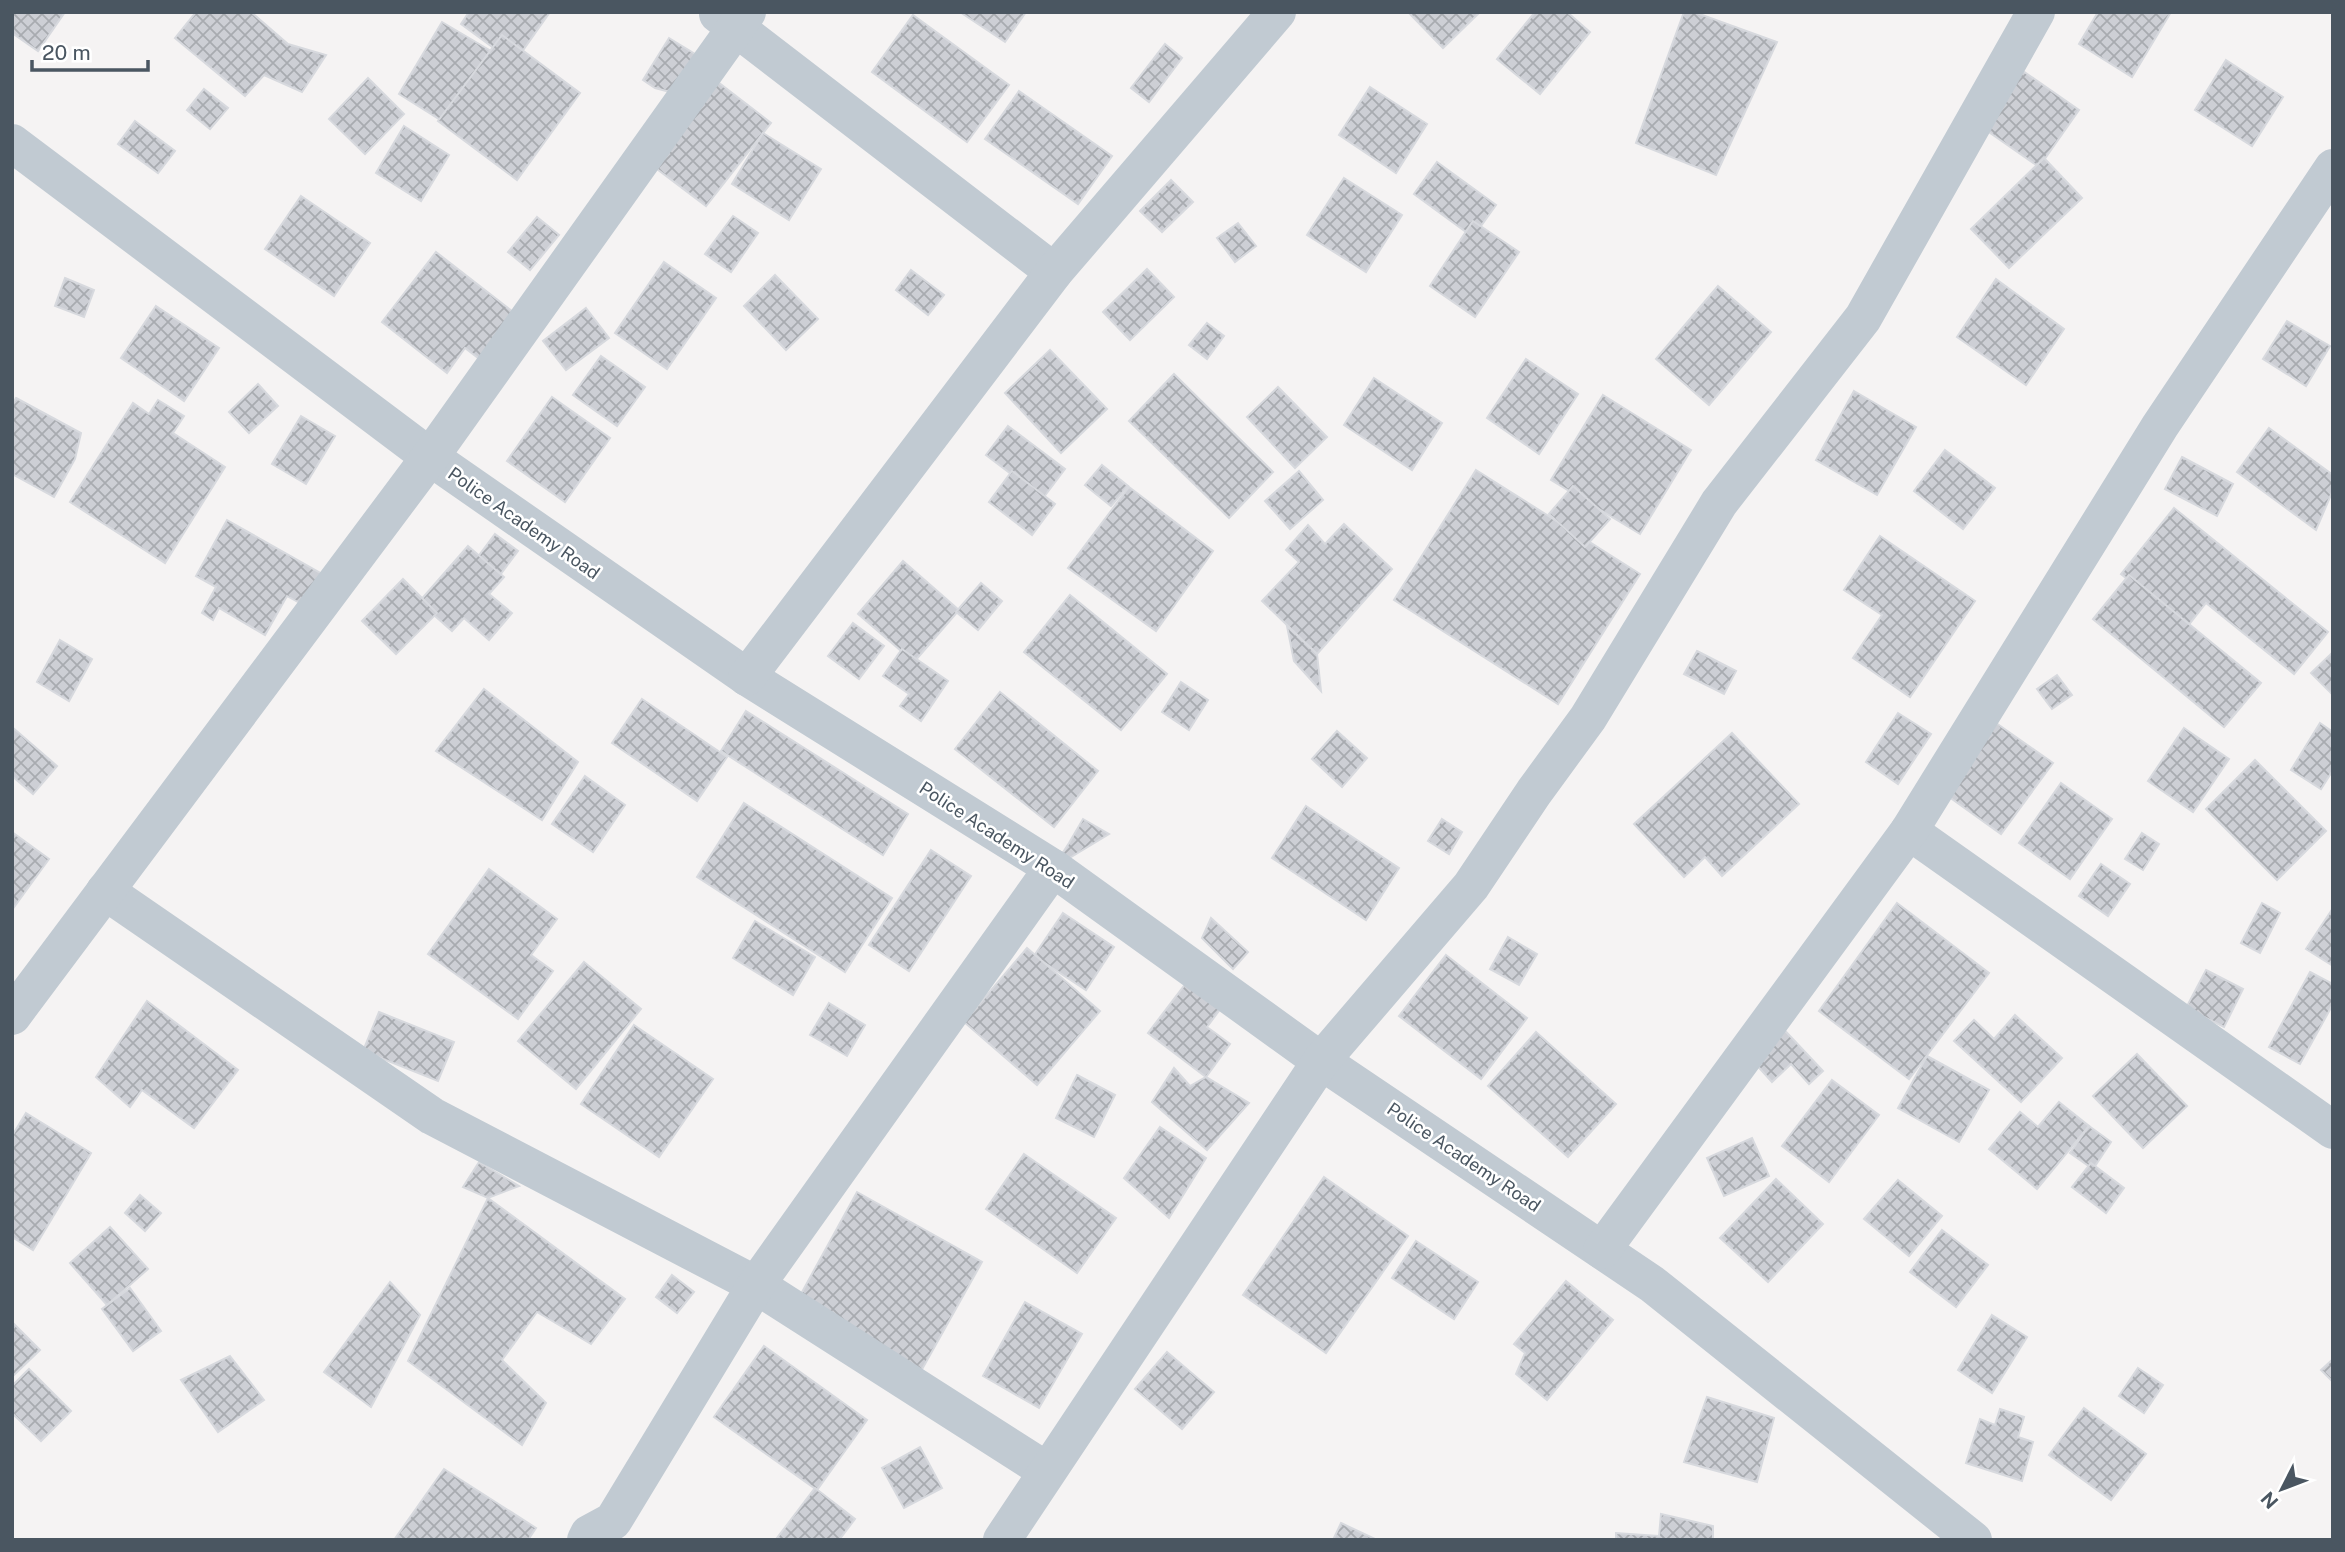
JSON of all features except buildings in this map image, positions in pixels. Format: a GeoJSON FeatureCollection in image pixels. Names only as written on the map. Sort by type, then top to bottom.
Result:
{"type":"FeatureCollection","features":[{"type":"Feature","properties":{"kind":"street"},"geometry":{"type":"LineString","coordinates":[[747,677],[1054,272],[1277,12]]}},
{"type":"Feature","properties":{"kind":"street"},"geometry":{"type":"LineString","coordinates":[[1002,1540],[1321,1060],[1471,886],[1588,718],[1719,503],[1863,318],[2036,12]]}},
{"type":"Feature","properties":{"kind":"street"},"geometry":{"type":"LineString","coordinates":[[12,1016],[430,457],[733,17],[1054,272]]}},
{"type":"Feature","properties":{"kind":"street","name":"Police Academy Road"},"geometry":{"type":"LineString","coordinates":[[12,143],[430,457],[747,677],[1053,868],[1321,1060],[1652,1284],[1973,1540]]}},
{"type":"Feature","properties":{"kind":"street"},"geometry":{"type":"LineString","coordinates":[[1602,1250],[1909,831],[2160,426],[2333,168]]}},
{"type":"Feature","properties":{"kind":"street"},"geometry":{"type":"LineString","coordinates":[[1909,831],[2333,1130]]}},
{"type":"Feature","properties":{"kind":"street"},"geometry":{"type":"LineString","coordinates":[[586,1540],[589,1534],[613,1521],[756,1285],[1053,868]]}},
{"type":"Feature","properties":{"kind":"street"},"geometry":{"type":"LineString","coordinates":[[105,891],[432,1116],[756,1285],[1048,1471]]}}]}
